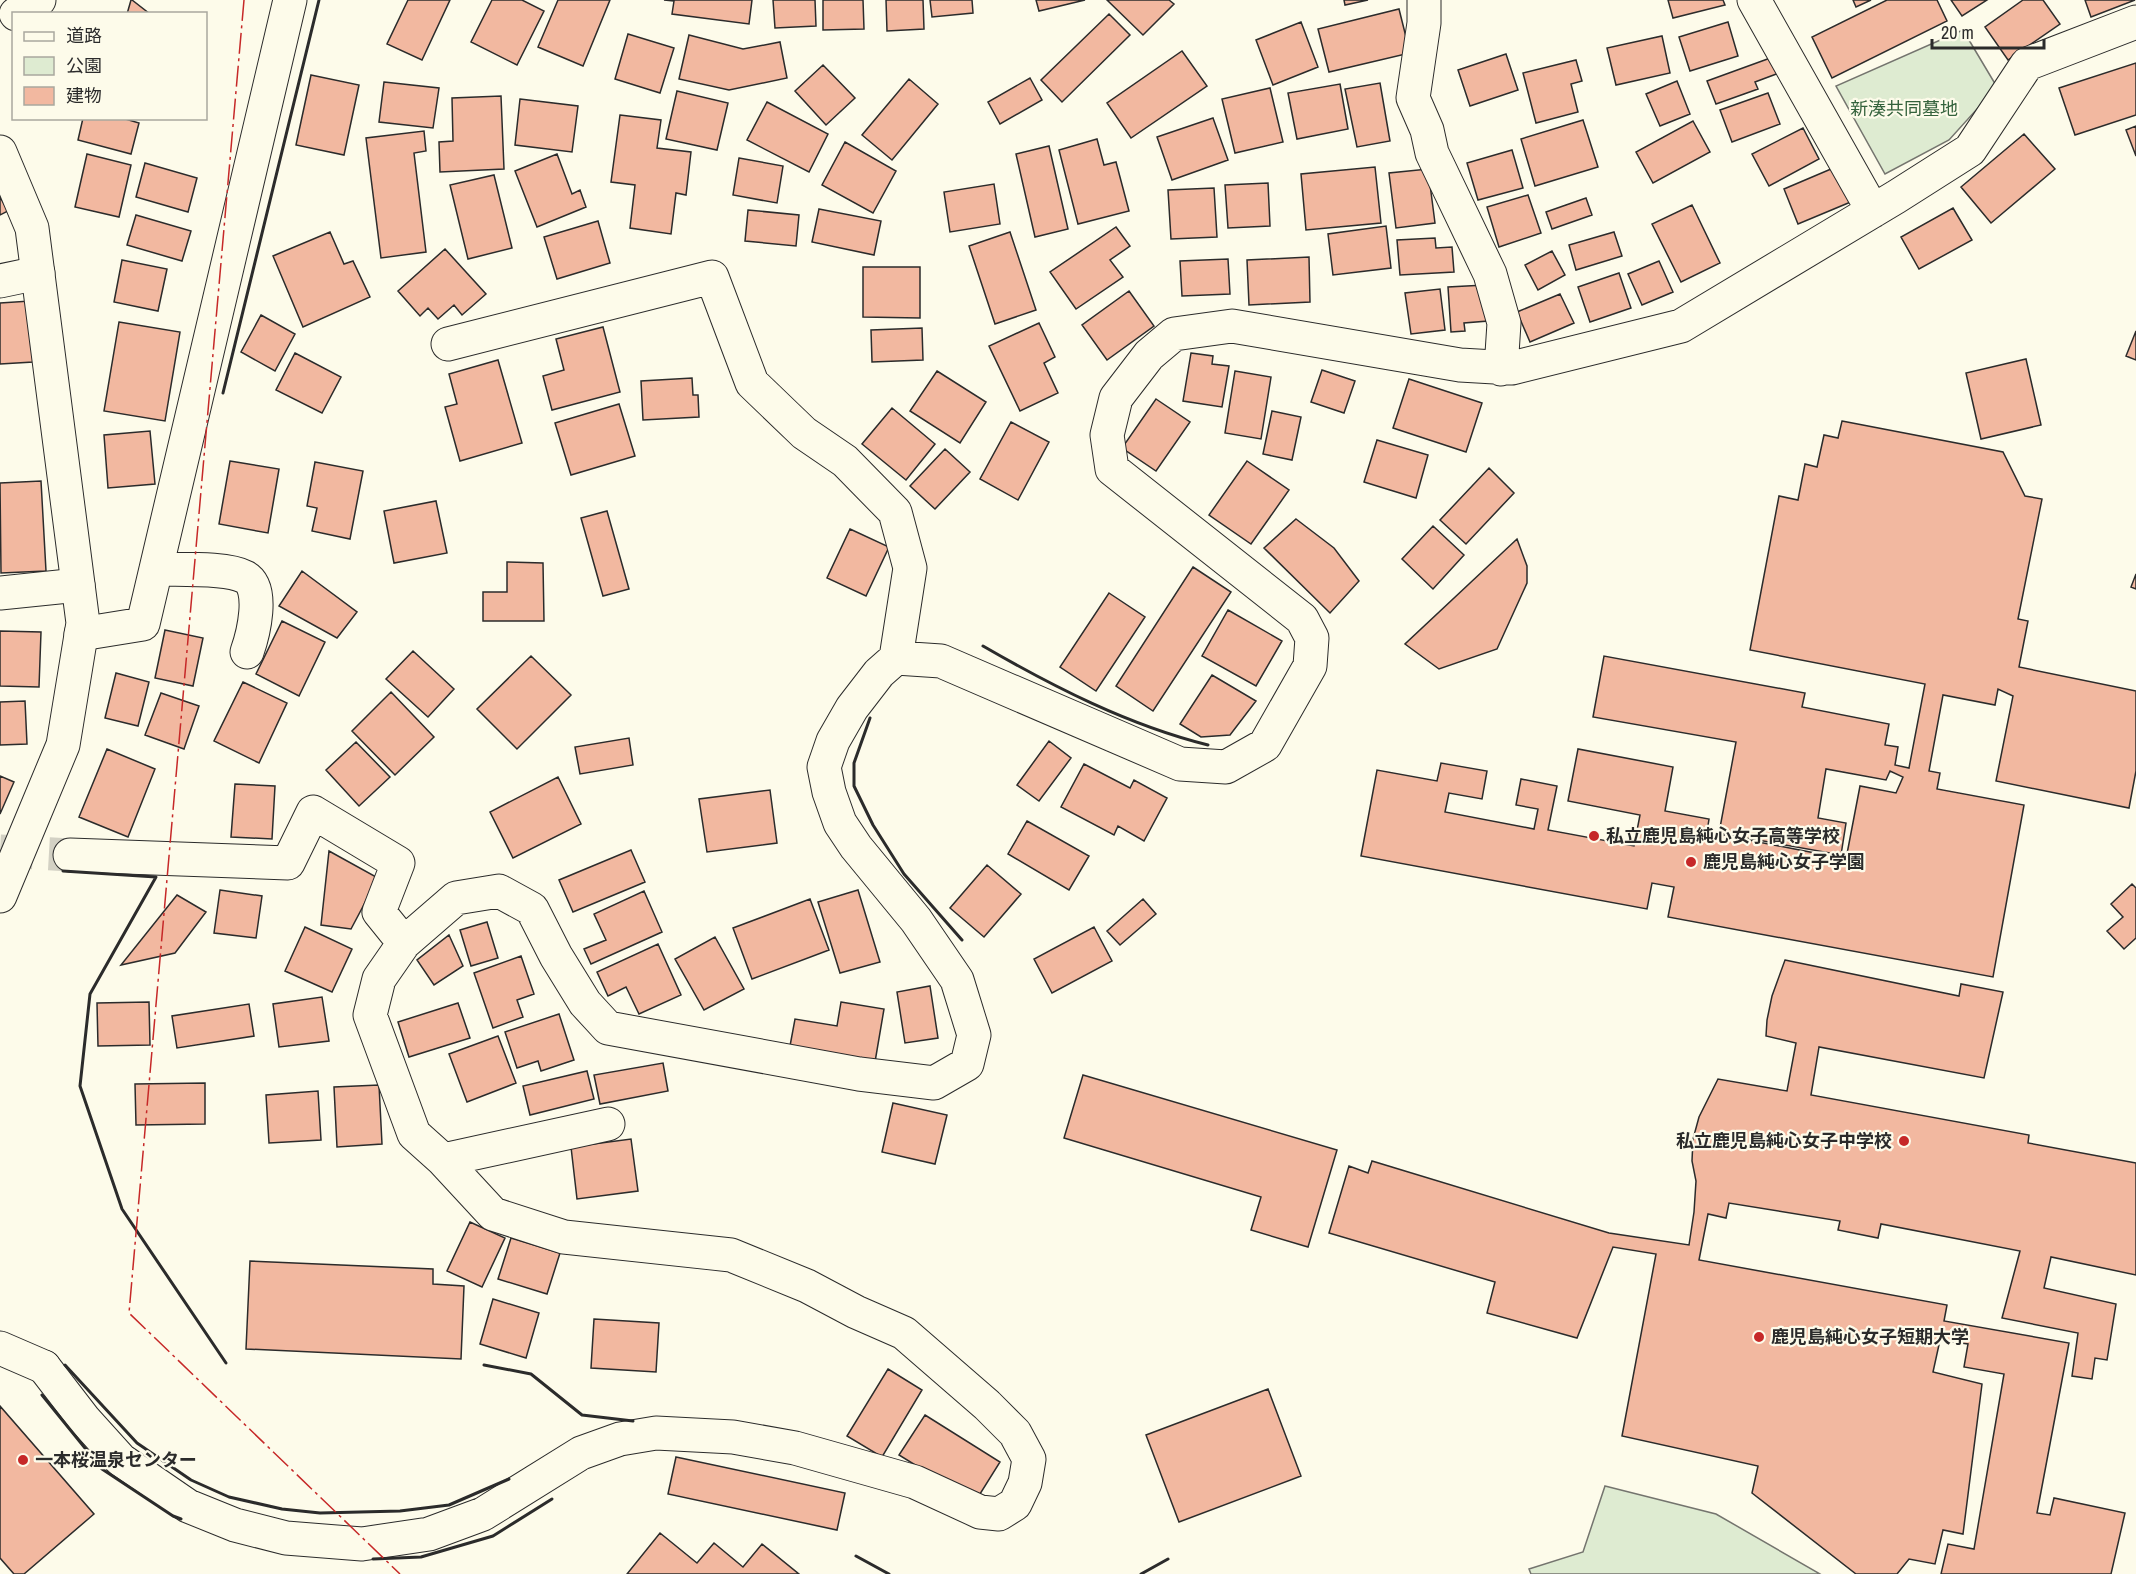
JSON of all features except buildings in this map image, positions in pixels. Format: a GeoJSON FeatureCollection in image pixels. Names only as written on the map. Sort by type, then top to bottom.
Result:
{"type":"FeatureCollection","features":[{"type":"Feature","properties":{"kind":"street"},"geometry":{"type":"LineString","coordinates":[[18,12],[39,0]]}},
{"type":"Feature","properties":{"kind":"street"},"geometry":{"type":"LineString","coordinates":[[81,634],[143,624],[290,0]]}},
{"type":"Feature","properties":{"kind":"street"},"geometry":{"type":"LineString","coordinates":[[1424,0],[1424,23],[1413,98],[1427,130],[1432,153],[1490,274],[1504,323],[1501,369]]}},
{"type":"Feature","properties":{"kind":"street"},"geometry":{"type":"LineString","coordinates":[[1754,0],[1873,211]]}},
{"type":"Feature","properties":{"kind":"street"},"geometry":{"type":"LineString","coordinates":[[896,658],[941,661],[1180,764],[1226,767],[1265,745],[1310,666],[1312,638],[1302,619],[1112,469],[1107,435],[1116,398],[1149,355],[1174,334],[1232,326],[1460,365],[1501,369],[1681,326],[1970,150],[2027,64],[2136,22]]}},
{"type":"Feature","properties":{"kind":"street"},"geometry":{"type":"LineString","coordinates":[[0,152],[32,228],[83,623],[63,745],[0,896]]}},
{"type":"Feature","properties":{"kind":"street"},"geometry":{"type":"LineString","coordinates":[[0,281],[38,273]]}},
{"type":"Feature","properties":{"kind":"street"},"geometry":{"type":"LineString","coordinates":[[0,1348],[44,1367],[84,1419],[121,1460],[188,1506],[235,1525],[286,1538],[362,1544],[429,1534],[483,1514],[581,1452],[620,1439],[656,1433],[733,1437],[795,1448],[915,1482],[980,1512],[999,1514],[1015,1504],[1025,1483],[1029,1459],[1015,1433],[987,1405],[904,1333],[856,1312],[807,1286],[731,1255],[564,1237],[493,1214],[443,1160],[414,1134],[370,1015],[379,980],[404,943],[456,898],[499,891],[532,909],[556,956],[585,1003],[608,1028],[859,1074],[934,1083],[967,1064],[974,1035],[957,980],[916,920],[856,847],[840,823],[829,792],[824,767],[832,741],[852,708],[879,674],[896,658],[910,568],[895,512],[845,461],[804,433],[752,383],[712,277],[448,344]]}},
{"type":"Feature","properties":{"kind":"street"},"geometry":{"type":"LineString","coordinates":[[156,569],[227,572],[246,578],[256,591],[254,631],[247,652]]}},
{"type":"Feature","properties":{"kind":"street"},"geometry":{"type":"LineString","coordinates":[[0,593],[78,585]]}},
{"type":"Feature","properties":{"kind":"street"},"geometry":{"type":"LineString","coordinates":[[70,855],[288,863],[313,812],[398,863],[379,912],[404,943]]}},
{"type":"Feature","properties":{"kind":"street"},"geometry":{"type":"LineString","coordinates":[[443,1160],[608,1124]]}},
{"type":"Feature","properties":{"kind":"green space","name":"新湊共同墓地"},"geometry":{"type":"Polygon","coordinates":[[[1963,30],[1997,87],[1949,140],[1885,174],[1836,86],[1963,30]]]}},
{"type":"Feature","properties":{"kind":"green space"},"geometry":{"type":"Polygon","coordinates":[[[1605,1486],[1716,1514],[1820,1574],[1531,1574],[1529,1569],[1583,1552],[1605,1486]]]}},
{"type":"Feature","properties":{"kind":"tunnel"},"geometry":{"type":"LineString","coordinates":[[0,851],[70,855]]}},
{"type":"Feature","properties":{"kind":"wall"},"geometry":{"type":"LineString","coordinates":[[223,393],[319,0]]}},
{"type":"Feature","properties":{"kind":"wall"},"geometry":{"type":"LineString","coordinates":[[983,646],[1037,676],[1120,716],[1208,745]]}},
{"type":"Feature","properties":{"kind":"wall"},"geometry":{"type":"LineString","coordinates":[[870,718],[854,763],[854,786],[873,825],[904,874],[962,940]]}},
{"type":"Feature","properties":{"kind":"wall"},"geometry":{"type":"LineString","coordinates":[[63,871],[156,877],[90,994],[80,1086],[122,1209],[226,1363]]}},
{"type":"Feature","properties":{"kind":"wall"},"geometry":{"type":"LineString","coordinates":[[65,1365],[137,1443],[191,1480],[229,1497],[282,1509],[320,1513],[400,1511],[449,1505],[509,1479]]}},
{"type":"Feature","properties":{"kind":"wall"},"geometry":{"type":"LineString","coordinates":[[484,1365],[531,1374],[582,1415],[633,1421]]}},
{"type":"Feature","properties":{"kind":"wall"},"geometry":{"type":"LineString","coordinates":[[42,1395],[102,1469],[181,1519]]}},
{"type":"Feature","properties":{"kind":"wall"},"geometry":{"type":"LineString","coordinates":[[373,1559],[421,1557],[493,1536],[552,1499]]}},
{"type":"Feature","properties":{"kind":"wall"},"geometry":{"type":"LineString","coordinates":[[856,1556],[889,1574]]}},
{"type":"Feature","properties":{"kind":"wall"},"geometry":{"type":"LineString","coordinates":[[1141,1574],[1168,1559]]}},
{"type":"Feature","properties":{"kind":"power"},"geometry":{"type":"LineString","coordinates":[[244,0],[129,1313],[400,1574]]}},
{"type":"Feature","properties":{"kind":"place","name":"私立鹿児島純心女子高等学校"},"geometry":{"type":"Point","coordinates":[1594,836]}},
{"type":"Feature","properties":{"kind":"place","name":"鹿児島純心女子学園"},"geometry":{"type":"Point","coordinates":[1691,862]}},
{"type":"Feature","properties":{"kind":"place","name":"私立鹿児島純心女子中学校"},"geometry":{"type":"Point","coordinates":[1904,1141]}},
{"type":"Feature","properties":{"kind":"place","name":"鹿児島純心女子短期大学"},"geometry":{"type":"Point","coordinates":[1759,1337]}},
{"type":"Feature","properties":{"kind":"place","name":"一本桜温泉センター"},"geometry":{"type":"Point","coordinates":[23,1460]}}]}
